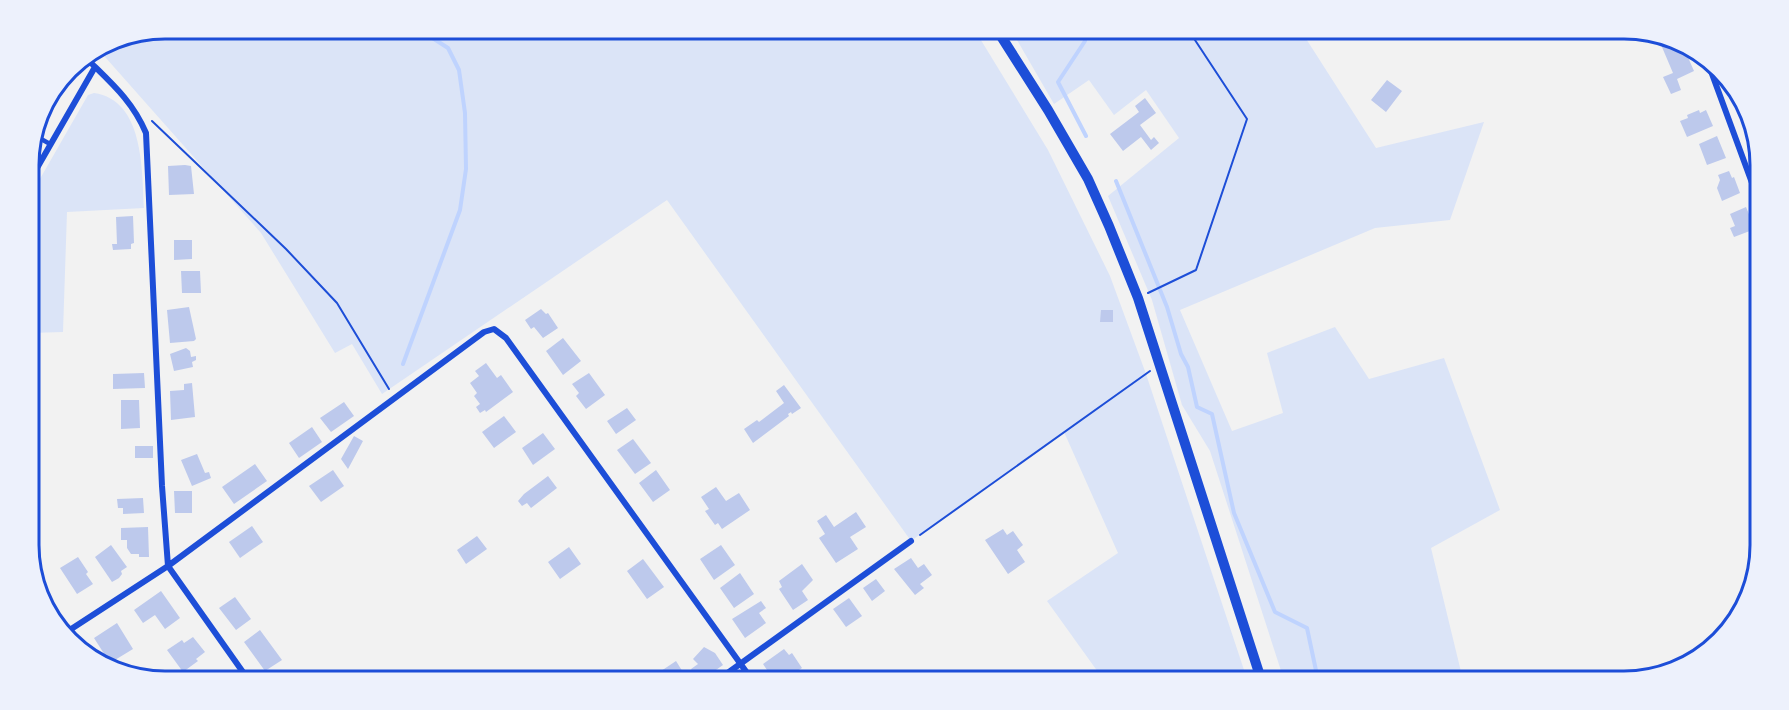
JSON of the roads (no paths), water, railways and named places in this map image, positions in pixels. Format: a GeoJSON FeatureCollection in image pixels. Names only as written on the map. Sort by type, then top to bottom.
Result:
{"type":"FeatureCollection","features":[{"type":"Feature","properties":{"kind":"street"},"geometry":{"type":"LineString","coordinates":[[1003,39],[1088,179],[1109,226],[1138,298],[1258,671]]}},
{"type":"Feature","properties":{"kind":"street"},"geometry":{"type":"LineString","coordinates":[[91,63],[125,95],[139,115],[146,133],[162,486],[168,566],[243,671]]}},
{"type":"Feature","properties":{"kind":"street"},"geometry":{"type":"LineString","coordinates":[[39,164],[95,67]]}},
{"type":"Feature","properties":{"kind":"street"},"geometry":{"type":"LineString","coordinates":[[1712,75],[1750,180]]}},
{"type":"Feature","properties":{"kind":"street"},"geometry":{"type":"LineString","coordinates":[[71,629],[168,566],[393,397],[484,332],[494,329],[506,338],[745,671]]}},
{"type":"Feature","properties":{"kind":"street"},"geometry":{"type":"LineString","coordinates":[[730,671],[911,541]]}},
{"type":"Feature","properties":{"kind":"lane"},"geometry":{"type":"LineString","coordinates":[[42,139],[50,144]]}},
{"type":"Feature","properties":{"kind":"waterway"},"geometry":{"type":"LineString","coordinates":[[403,364],[460,210],[466,169],[465,113],[459,70],[448,48],[434,39]]}},
{"type":"Feature","properties":{"kind":"waterway"},"geometry":{"type":"LineString","coordinates":[[1085,39],[1058,82],[1086,136]]}},
{"type":"Feature","properties":{"kind":"waterway"},"geometry":{"type":"LineString","coordinates":[[1116,181],[1167,307],[1181,354],[1188,367],[1197,407],[1212,414],[1234,513],[1275,612],[1307,628],[1316,671]]}}]}
